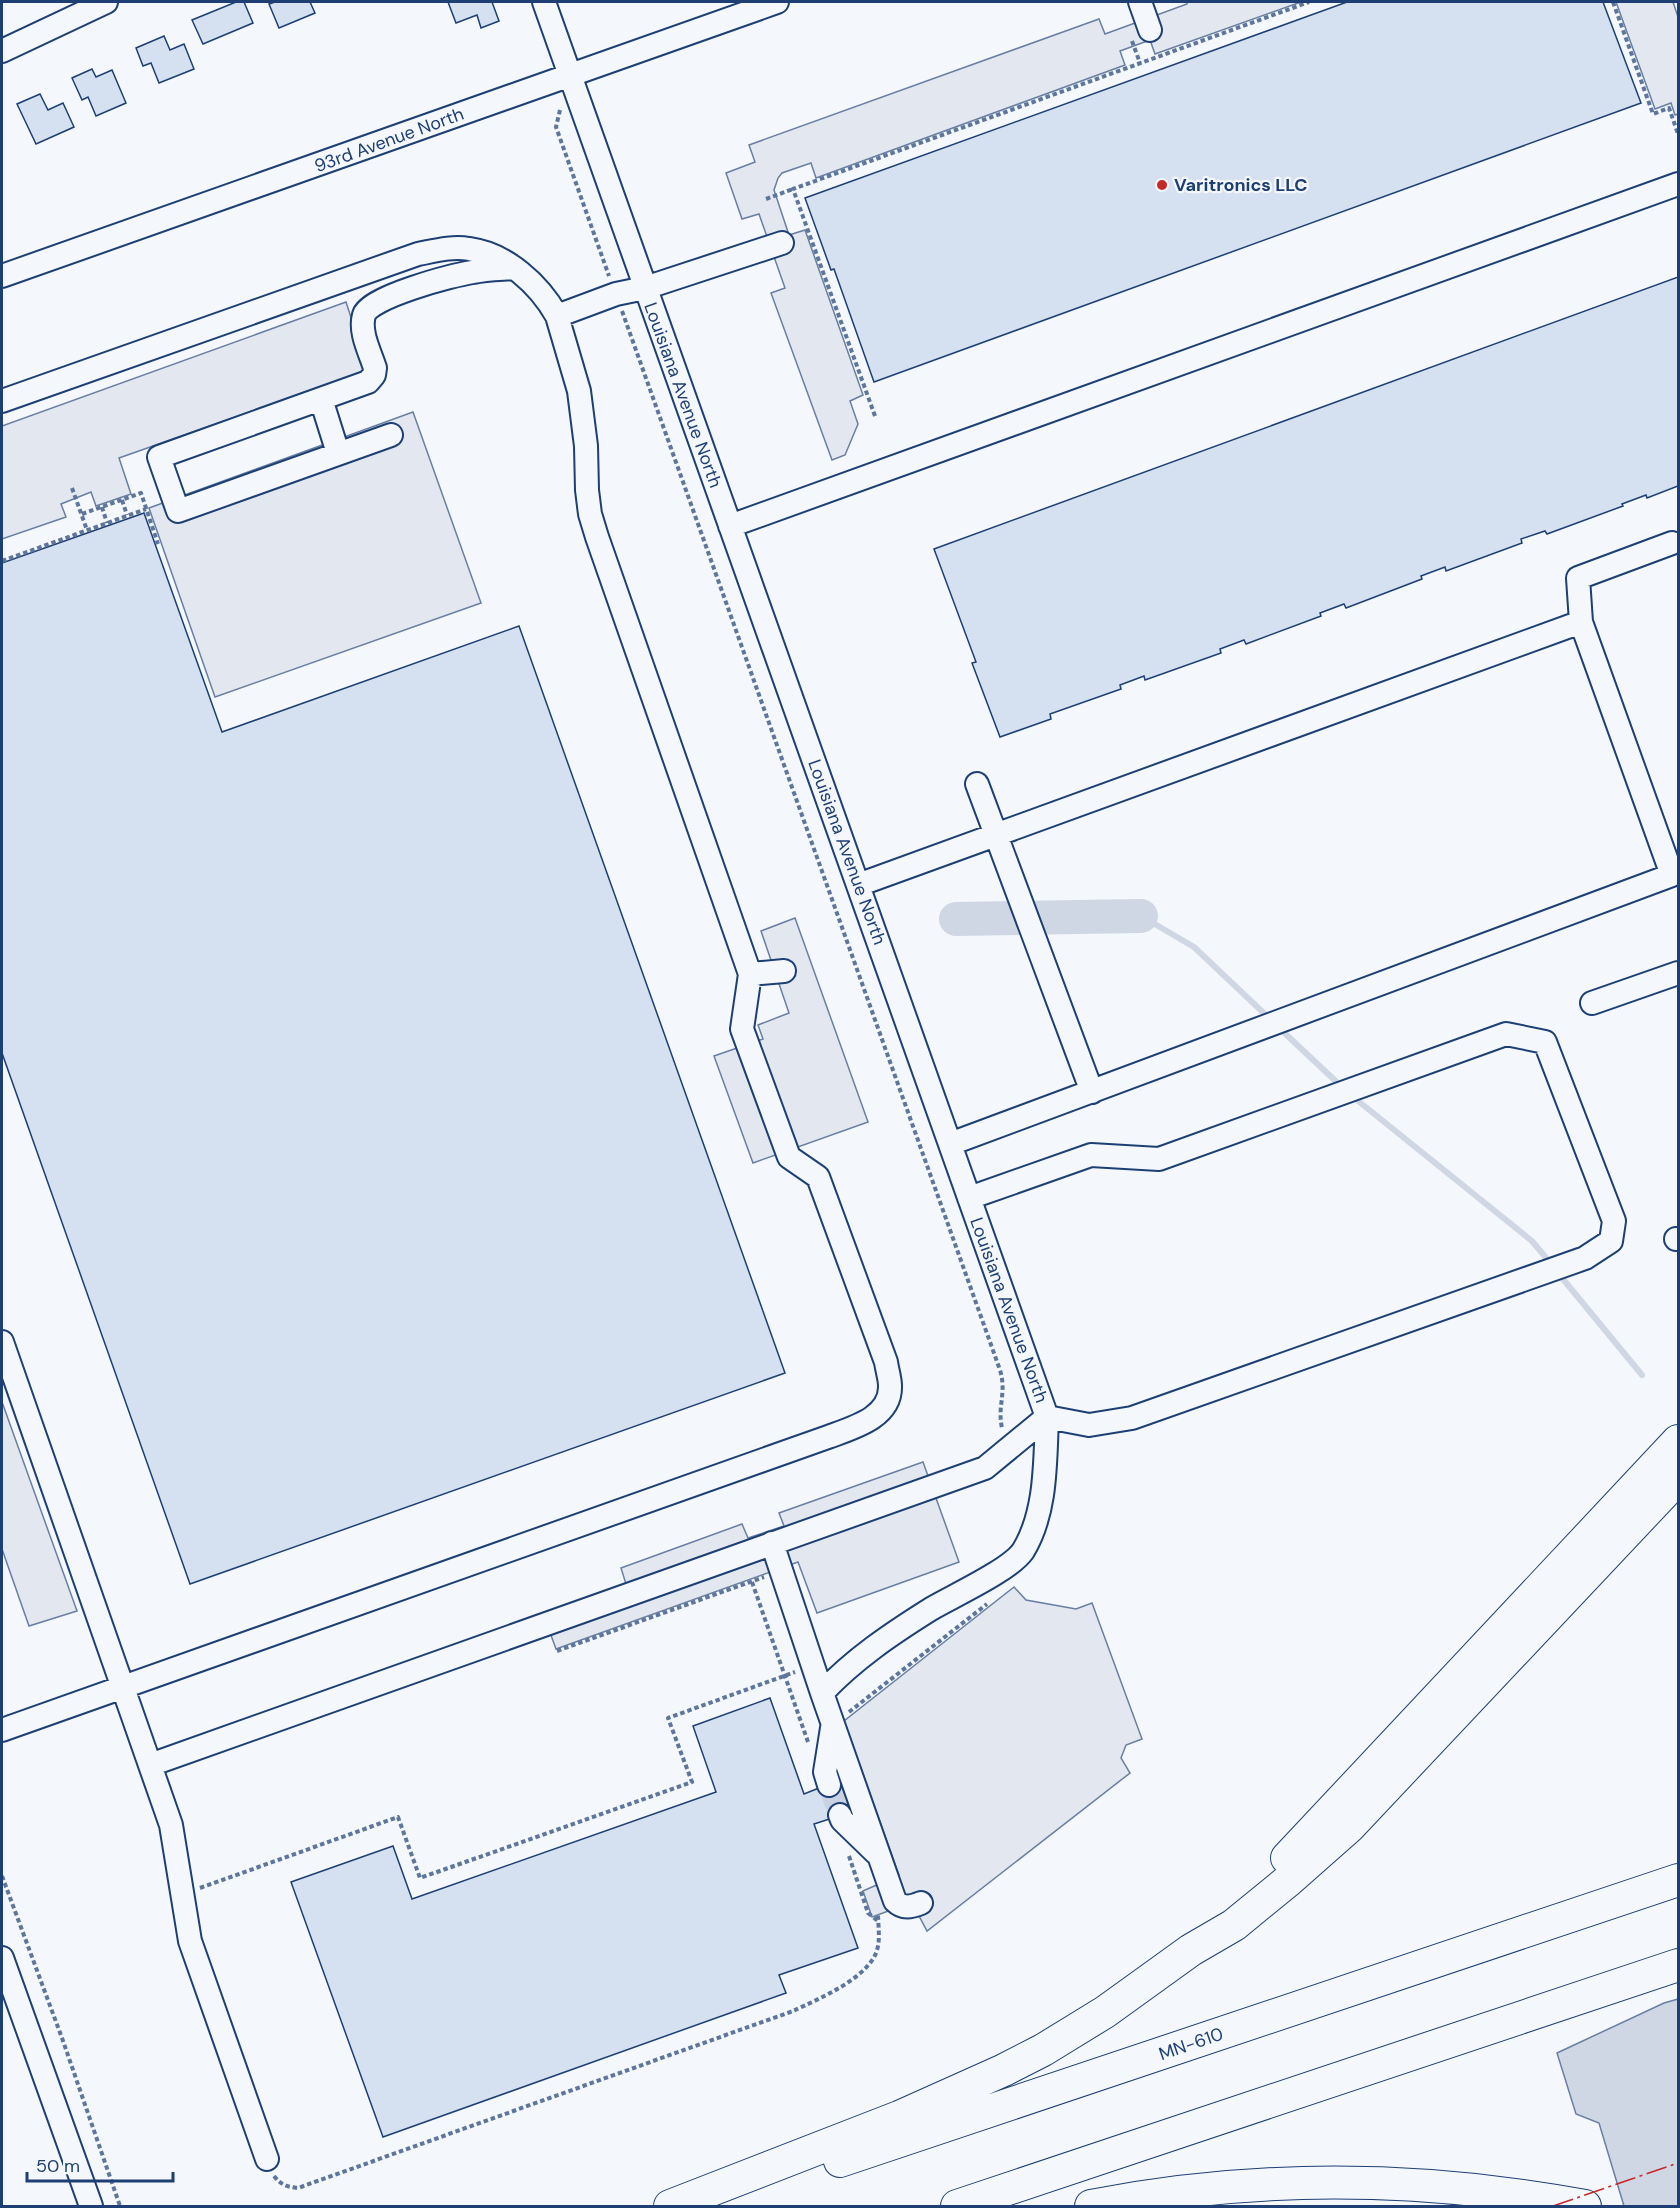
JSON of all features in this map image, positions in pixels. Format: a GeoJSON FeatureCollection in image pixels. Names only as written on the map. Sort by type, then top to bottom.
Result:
{"type":"FeatureCollection","features":[{"type":"Feature","properties":{"kind":"highway"},"geometry":{"type":"LineString","coordinates":[[1191,1950],[1224,1915],[1270,1875],[1309,1835],[1678,1441]]}},
{"type":"Feature","properties":{"kind":"highway"},"geometry":{"type":"LineString","coordinates":[[669,2206],[899,2117],[1004,2070],[1105,2012],[1191,1950],[1234,1925],[1349,1827],[1678,1478]]}},
{"type":"Feature","properties":{"kind":"highway","name":"MN-610"},"geometry":{"type":"LineString","coordinates":[[704,2206],[1678,1881]]}},
{"type":"Feature","properties":{"kind":"highway"},"geometry":{"type":"LineString","coordinates":[[957,2206],[1678,1965]]}},
{"type":"Feature","properties":{"kind":"highway"},"geometry":{"type":"LineString","coordinates":[[1091,2206],[1226,2187],[1362,2181],[1462,2188],[1585,2206]]}},
{"type":"Feature","properties":{"kind":"street"},"geometry":{"type":"LineString","coordinates":[[2,51],[106,2]]}},
{"type":"Feature","properties":{"kind":"street"},"geometry":{"type":"LineString","coordinates":[[544,2],[569,76]]}},
{"type":"Feature","properties":{"kind":"street","name":"93rd Avenue North"},"geometry":{"type":"LineString","coordinates":[[2,276],[777,2]]}},
{"type":"Feature","properties":{"kind":"street"},"geometry":{"type":"LineString","coordinates":[[1140,2],[1140,33]]}},
{"type":"Feature","properties":{"kind":"street","name":"Louisiana Avenue North"},"geometry":{"type":"LineString","coordinates":[[569,76],[1047,1417]]}},
{"type":"Feature","properties":{"kind":"street"},"geometry":{"type":"LineString","coordinates":[[730,526],[1678,184]]}},
{"type":"Feature","properties":{"kind":"street"},"geometry":{"type":"LineString","coordinates":[[557,316],[616,294],[645,288],[782,243]]}},
{"type":"Feature","properties":{"kind":"street"},"geometry":{"type":"LineString","coordinates":[[2,401],[418,254],[451,248],[471,249],[494,257],[514,268],[547,298],[557,316],[579,391],[586,446],[587,490],[597,537],[750,974],[742,1029],[789,1157],[818,1177],[886,1362],[890,1387],[887,1403],[875,1416],[828,1437],[2,1730]]}},
{"type":"Feature","properties":{"kind":"street"},"geometry":{"type":"LineString","coordinates":[[391,435],[178,511],[159,457],[368,382],[374,375],[375,368],[362,328],[364,313],[373,303],[418,286],[472,272],[514,268]]}},
{"type":"Feature","properties":{"kind":"street"},"geometry":{"type":"LineString","coordinates":[[321,399],[338,453]]}},
{"type":"Feature","properties":{"kind":"street"},"geometry":{"type":"LineString","coordinates":[[950,1144],[1672,876],[1581,622],[1578,578],[1676,548]]}},
{"type":"Feature","properties":{"kind":"street"},"geometry":{"type":"LineString","coordinates":[[858,885],[1581,622]]}},
{"type":"Feature","properties":{"kind":"street"},"geometry":{"type":"LineString","coordinates":[[977,784],[1092,1092]]}},
{"type":"Feature","properties":{"kind":"street"},"geometry":{"type":"LineString","coordinates":[[750,974],[784,971]]}},
{"type":"Feature","properties":{"kind":"street"},"geometry":{"type":"LineString","coordinates":[[1592,1004],[1678,973]]}},
{"type":"Feature","properties":{"kind":"street"},"geometry":{"type":"LineString","coordinates":[[150,1764],[985,1468],[1047,1417],[1089,1425],[1132,1418],[1585,1258],[1611,1241],[1614,1221],[1545,1042],[1506,1034],[1159,1159],[1091,1155],[969,1198]]}},
{"type":"Feature","properties":{"kind":"street"},"geometry":{"type":"LineString","coordinates":[[2,1342],[171,1825],[190,1941],[267,2159]]}},
{"type":"Feature","properties":{"kind":"street"},"geometry":{"type":"LineString","coordinates":[[822,1693],[841,1673],[883,1640],[932,1608],[995,1574],[1022,1552],[1035,1526],[1044,1481],[1047,1417]]}},
{"type":"Feature","properties":{"kind":"street"},"geometry":{"type":"LineString","coordinates":[[772,1543],[895,1901],[910,1904]]}},
{"type":"Feature","properties":{"kind":"street"},"geometry":{"type":"LineString","coordinates":[[2,1719],[28,1720]]}},
{"type":"Feature","properties":{"kind":"street"},"geometry":{"type":"LineString","coordinates":[[829,1785],[825,1772],[831,1720]]}},
{"type":"Feature","properties":{"kind":"street"},"geometry":{"type":"LineString","coordinates":[[840,1815],[842,1820],[879,1857]]}},
{"type":"Feature","properties":{"kind":"street"},"geometry":{"type":"LineString","coordinates":[[2,1958],[91,2206]]}},
{"type":"Feature","properties":{"kind":"path"},"geometry":{"type":"LineString","coordinates":[[766,199],[1309,2]]}},
{"type":"Feature","properties":{"kind":"path"},"geometry":{"type":"LineString","coordinates":[[1613,2],[1653,114],[1669,108],[1678,134]]}},
{"type":"Feature","properties":{"kind":"path"},"geometry":{"type":"LineString","coordinates":[[1140,33],[1140,63]]}},
{"type":"Feature","properties":{"kind":"path"},"geometry":{"type":"LineString","coordinates":[[569,76],[556,127],[1000,1370],[1004,1382],[1001,1427],[1011,1446]]}},
{"type":"Feature","properties":{"kind":"path"},"geometry":{"type":"LineString","coordinates":[[793,189],[875,416]]}},
{"type":"Feature","properties":{"kind":"path"},"geometry":{"type":"LineString","coordinates":[[72,488],[87,530]]}},
{"type":"Feature","properties":{"kind":"path"},"geometry":{"type":"LineString","coordinates":[[82,514],[141,493],[158,544]]}},
{"type":"Feature","properties":{"kind":"path"},"geometry":{"type":"LineString","coordinates":[[122,500],[127,516]]}},
{"type":"Feature","properties":{"kind":"path"},"geometry":{"type":"LineString","coordinates":[[102,507],[107,523]]}},
{"type":"Feature","properties":{"kind":"path"},"geometry":{"type":"LineString","coordinates":[[2,561],[146,509]]}},
{"type":"Feature","properties":{"kind":"path"},"geometry":{"type":"LineString","coordinates":[[557,1651],[766,1576],[772,1594],[788,1593]]}},
{"type":"Feature","properties":{"kind":"path"},"geometry":{"type":"LineString","coordinates":[[752,1581],[808,1741],[807,1749]]}},
{"type":"Feature","properties":{"kind":"path"},"geometry":{"type":"LineString","coordinates":[[801,1721],[810,1718],[831,1720],[846,1714],[987,1604]]}},
{"type":"Feature","properties":{"kind":"path"},"geometry":{"type":"LineString","coordinates":[[183,1895],[398,1817],[420,1878],[692,1782],[668,1718],[813,1665]]}},
{"type":"Feature","properties":{"kind":"path"},"geometry":{"type":"LineString","coordinates":[[843,1849],[848,1855],[868,1913],[878,1921]]}},
{"type":"Feature","properties":{"kind":"path"},"geometry":{"type":"LineString","coordinates":[[2,1876],[62,2038],[120,2206]]}},
{"type":"Feature","properties":{"kind":"path"},"geometry":{"type":"LineString","coordinates":[[267,2159],[273,2175],[279,2182],[286,2187],[298,2188],[793,2011],[860,1973],[870,1963],[878,1947],[878,1911],[910,1904]]}},
{"type":"Feature","properties":{"kind":"shaded area"},"geometry":{"type":"Polygon","coordinates":[[[1187,2],[1301,2],[1155,54],[1150,40],[1120,51],[1125,65],[816,178],[811,163],[782,173],[778,178],[774,190],[789,235],[805,230],[863,395],[850,401],[858,424],[845,455],[832,460],[771,293],[785,288],[759,214],[742,219],[726,173],[755,162],[749,145],[1099,19],[1105,34],[1187,4],[1187,2]]]}},
{"type":"Feature","properties":{"kind":"shaded area"},"geometry":{"type":"Polygon","coordinates":[[[1616,2],[1673,2],[1678,17],[1678,114],[1675,115],[1671,103],[1655,109],[1616,2]]]}},
{"type":"Feature","properties":{"kind":"shaded area"},"geometry":{"type":"Polygon","coordinates":[[[346,302],[368,370],[119,458],[131,494],[96,506],[91,492],[61,504],[66,517],[2,539],[2,426],[346,302]]]}},
{"type":"Feature","properties":{"kind":"shaded area"},"geometry":{"type":"Polygon","coordinates":[[[413,412],[481,603],[215,697],[149,508],[413,412]]]}},
{"type":"Feature","properties":{"kind":"shaded area"},"geometry":{"type":"Polygon","coordinates":[[[795,918],[868,1122],[753,1163],[714,1056],[763,1039],[758,1025],[789,1013],[761,931],[795,918]]]}},
{"type":"Feature","properties":{"kind":"shaded area"},"geometry":{"type":"Polygon","coordinates":[[[2,1402],[77,1611],[29,1626],[2,1549],[2,1402]]]}},
{"type":"Feature","properties":{"kind":"shaded area"},"geometry":{"type":"Polygon","coordinates":[[[923,1462],[959,1562],[817,1613],[798,1562],[556,1649],[543,1613],[626,1584],[621,1568],[742,1524],[748,1538],[784,1526],[779,1513],[923,1462]]]}},
{"type":"Feature","properties":{"kind":"shaded area"},"geometry":{"type":"Polygon","coordinates":[[[1014,1587],[1026,1600],[1076,1609],[1092,1603],[1142,1739],[1126,1745],[1121,1758],[1130,1773],[927,1931],[919,1916],[891,1910],[872,1917],[863,1891],[899,1875],[844,1721],[1014,1587]]]}},
{"type":"Feature","properties":{"kind":"shaded area"},"geometry":{"type":"Polygon","coordinates":[[[1678,1999],[1678,2206],[1624,2206],[1599,2123],[1576,2114],[1557,2053],[1664,2003],[1678,1999]]]}},
{"type":"Feature","properties":{"kind":"building"},"geometry":{"type":"Polygon","coordinates":[[[236,2],[244,2],[253,23],[203,44],[192,20],[236,2]]]}},
{"type":"Feature","properties":{"kind":"building"},"geometry":{"type":"Polygon","coordinates":[[[310,2],[315,13],[279,28],[269,4],[310,2]]]}},
{"type":"Feature","properties":{"kind":"building"},"geometry":{"type":"Polygon","coordinates":[[[448,2],[492,2],[499,21],[481,28],[477,15],[456,23],[448,2]]]}},
{"type":"Feature","properties":{"kind":"building"},"geometry":{"type":"Polygon","coordinates":[[[1347,2],[1603,2],[1641,103],[874,382],[834,269],[831,270],[805,198],[1347,2]]]}},
{"type":"Feature","properties":{"kind":"building"},"geometry":{"type":"Polygon","coordinates":[[[164,36],[170,50],[184,44],[194,69],[159,83],[151,63],[143,66],[136,48],[164,36]]]}},
{"type":"Feature","properties":{"kind":"building"},"geometry":{"type":"Polygon","coordinates":[[[92,69],[96,77],[112,70],[126,103],[96,116],[88,97],[82,100],[72,78],[92,69]]]}},
{"type":"Feature","properties":{"kind":"building"},"geometry":{"type":"Polygon","coordinates":[[[40,94],[48,110],[63,103],[74,127],[36,144],[17,104],[40,94]]]}},
{"type":"Feature","properties":{"kind":"building"},"geometry":{"type":"Polygon","coordinates":[[[1678,277],[1678,486],[1647,498],[1646,495],[1622,504],[1623,506],[1547,534],[1545,531],[1521,539],[1522,543],[1446,571],[1445,567],[1421,576],[1422,579],[1346,608],[1344,604],[1320,613],[1321,616],[1246,644],[1244,640],[1220,649],[1221,653],[1145,680],[1144,676],[1120,685],[1121,689],[1050,714],[1051,719],[1000,737],[972,663],[976,662],[934,549],[1678,277]]]}},
{"type":"Feature","properties":{"kind":"building"},"geometry":{"type":"Polygon","coordinates":[[[144,513],[222,732],[519,626],[785,1373],[190,1584],[2,1053],[2,563],[144,513]]]}},
{"type":"Feature","properties":{"kind":"building"},"geometry":{"type":"Polygon","coordinates":[[[770,1698],[804,1794],[839,1780],[851,1812],[814,1824],[858,1948],[779,1975],[786,1993],[383,2137],[291,1882],[393,1846],[412,1899],[716,1792],[693,1726],[770,1698]]]}},
{"type":"Feature","properties":{"kind":"waterway"},"geometry":{"type":"LineString","coordinates":[[1141,916],[1194,947],[1270,1019]]}},
{"type":"Feature","properties":{"kind":"waterway"},"geometry":{"type":"LineString","coordinates":[[956,919],[1141,916]]}},
{"type":"Feature","properties":{"kind":"waterway"},"geometry":{"type":"LineString","coordinates":[[1277,1026],[1342,1087]]}},
{"type":"Feature","properties":{"kind":"waterway"},"geometry":{"type":"LineString","coordinates":[[1352,1096],[1532,1241],[1552,1265]]}},
{"type":"Feature","properties":{"kind":"waterway"},"geometry":{"type":"LineString","coordinates":[[1558,1273],[1642,1375]]}},
{"type":"Feature","properties":{"kind":"tunnel"},"geometry":{"type":"LineString","coordinates":[[829,1785],[840,1815]]}},
{"type":"Feature","properties":{"kind":"power"},"geometry":{"type":"LineString","coordinates":[[1553,2206],[1678,2163]]}},
{"type":"Feature","properties":{"kind":"place","name":"Varitronics LLC"},"geometry":{"type":"Point","coordinates":[1162,185]}}]}
